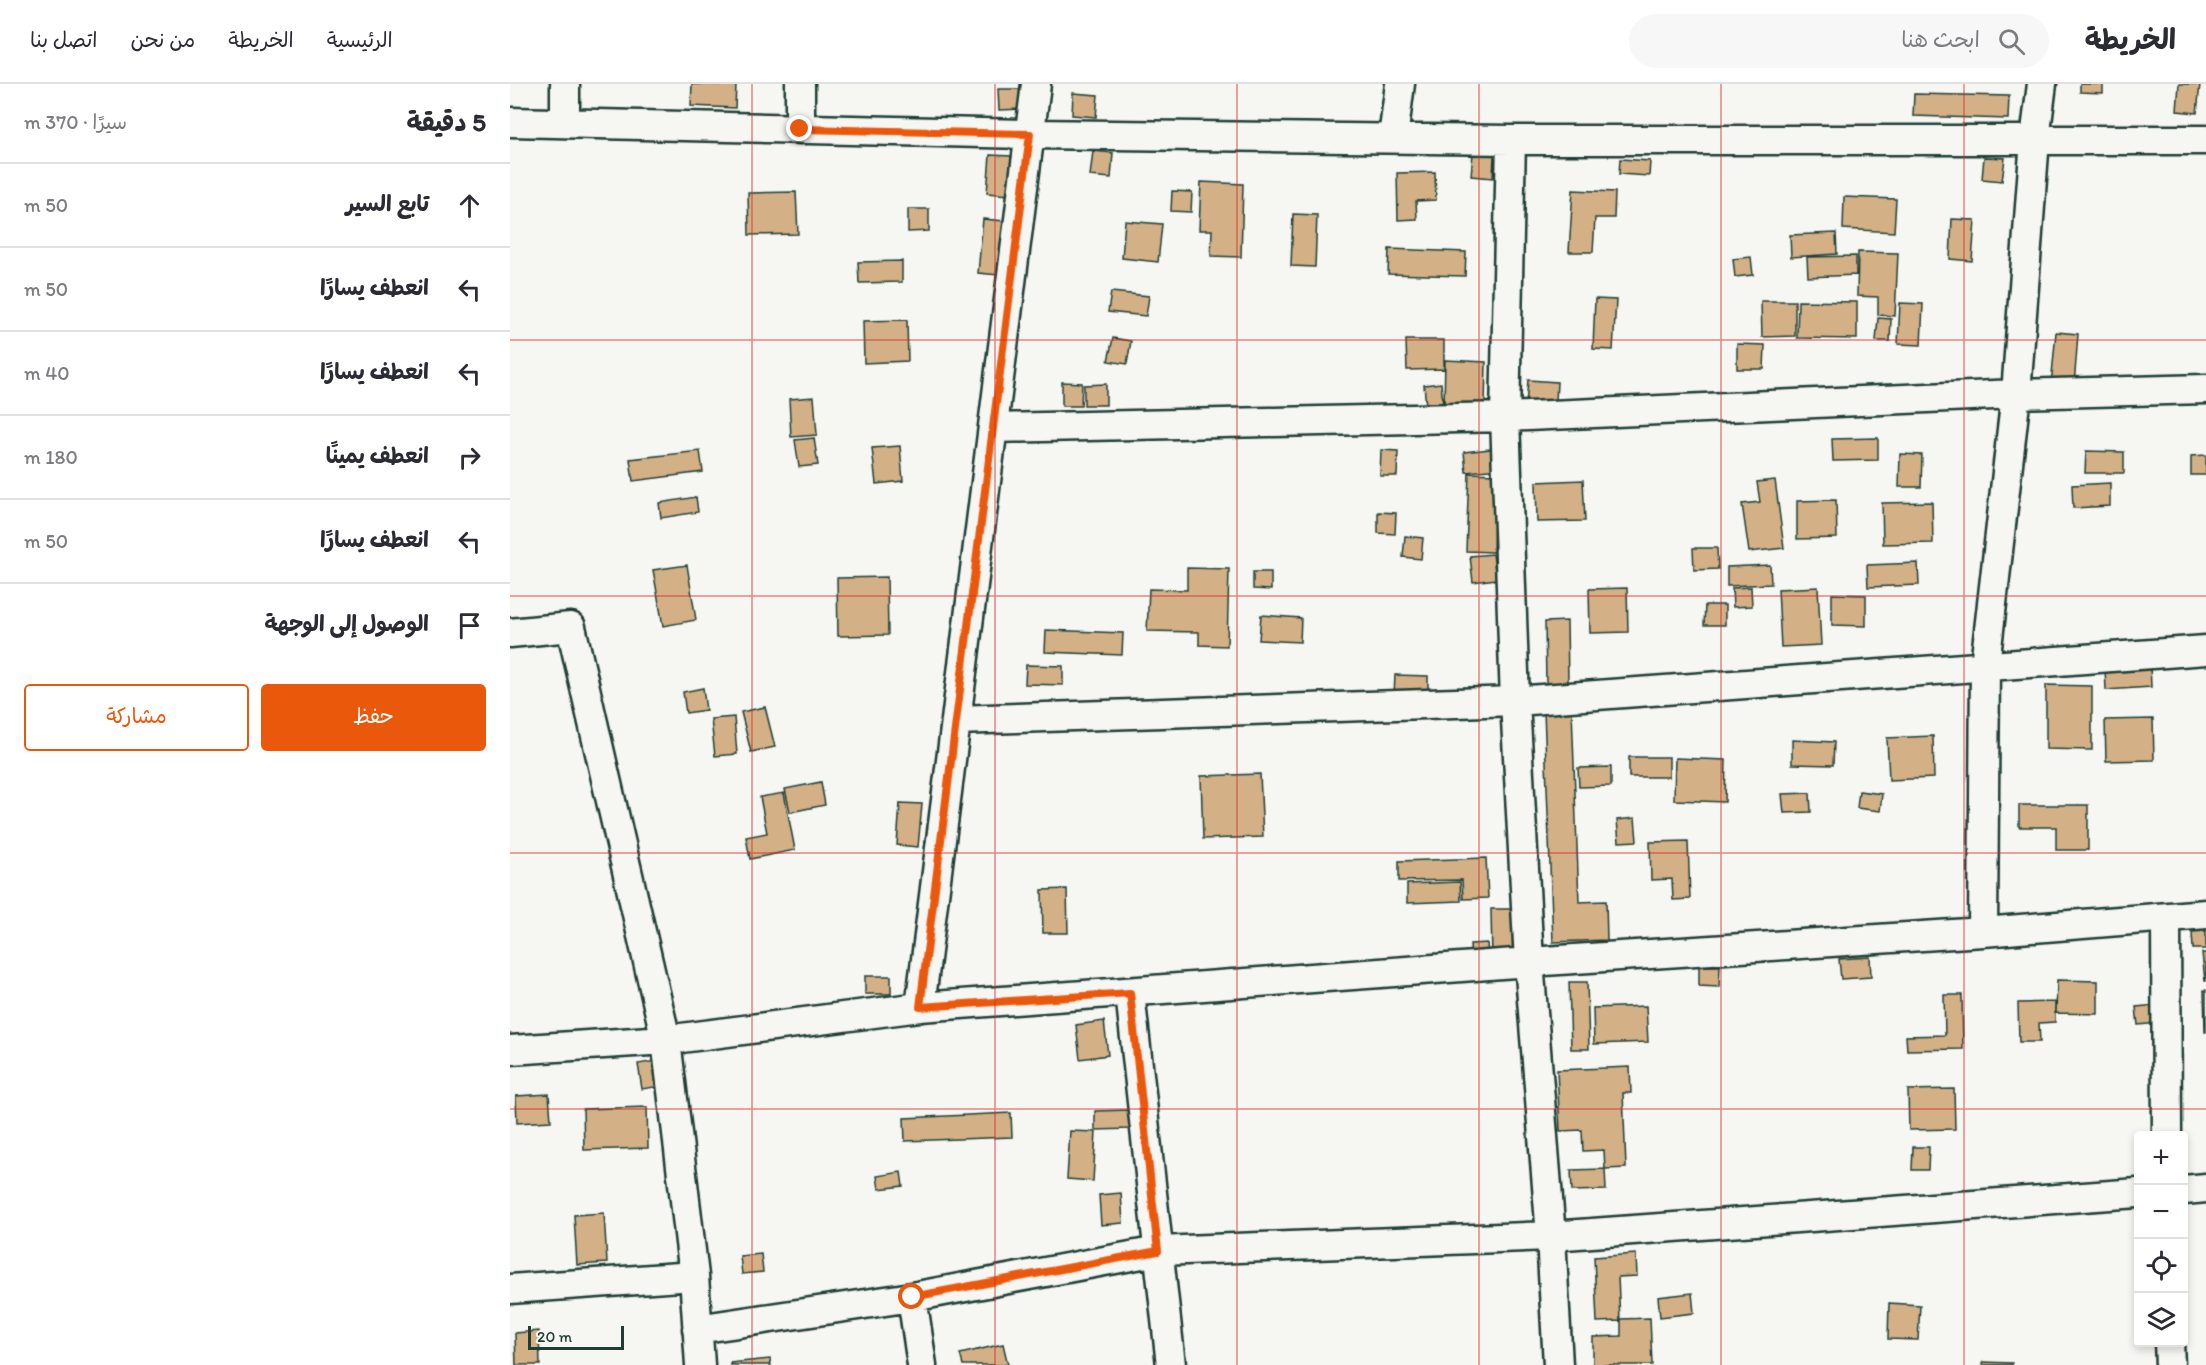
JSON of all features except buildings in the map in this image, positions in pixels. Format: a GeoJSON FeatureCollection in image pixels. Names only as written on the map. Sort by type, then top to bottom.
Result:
{"type":"FeatureCollection","features":[{"type":"Feature","properties":{"kind":"street"},"geometry":{"type":"LineString","coordinates":[[565,84],[565,122]]}},
{"type":"Feature","properties":{"kind":"street"},"geometry":{"type":"LineString","coordinates":[[800,84],[800,129]]}},
{"type":"Feature","properties":{"kind":"street"},"geometry":{"type":"LineString","coordinates":[[920,1007],[1036,84]]}},
{"type":"Feature","properties":{"kind":"street"},"geometry":{"type":"LineString","coordinates":[[1394,138],[1400,84]]}},
{"type":"Feature","properties":{"kind":"street"},"geometry":{"type":"LineString","coordinates":[[1983,932],[1985,665],[2016,394],[2035,139],[2042,84]]}},
{"type":"Feature","properties":{"kind":"street"},"geometry":{"type":"LineString","coordinates":[[510,122],[1030,134],[1511,140],[2206,140]]}},
{"type":"Feature","properties":{"kind":"street"},"geometry":{"type":"LineString","coordinates":[[1511,140],[1505,417],[1515,701],[1529,962],[1551,1236],[1558,1365]]}},
{"type":"Feature","properties":{"kind":"street"},"geometry":{"type":"LineString","coordinates":[[993,428],[1505,417],[2016,394],[2206,390]]}},
{"type":"Feature","properties":{"kind":"street"},"geometry":{"type":"LineString","coordinates":[[510,633],[571,627],[666,1040],[694,1276],[700,1365]]}},
{"type":"Feature","properties":{"kind":"street"},"geometry":{"type":"LineString","coordinates":[[956,720],[1515,701],[2206,650]]}},
{"type":"Feature","properties":{"kind":"street"},"geometry":{"type":"LineString","coordinates":[[510,1050],[666,1040],[920,1007],[1529,962],[1983,932],[2206,914]]}},
{"type":"Feature","properties":{"kind":"street"},"geometry":{"type":"LineString","coordinates":[[2166,918],[2167,1131]]}},
{"type":"Feature","properties":{"kind":"street"},"geometry":{"type":"LineString","coordinates":[[1130,993],[1171,1365]]}},
{"type":"Feature","properties":{"kind":"street"},"geometry":{"type":"LineString","coordinates":[[2188,1190],[2206,1188]]}},
{"type":"Feature","properties":{"kind":"street"},"geometry":{"type":"LineString","coordinates":[[697,1329],[912,1297],[1158,1251],[1551,1236],[2134,1193]]}},
{"type":"Feature","properties":{"kind":"street"},"geometry":{"type":"LineString","coordinates":[[510,1289],[694,1276]]}},
{"type":"Feature","properties":{"kind":"street"},"geometry":{"type":"LineString","coordinates":[[912,1297],[921,1365]]}},
{"type":"Feature","properties":{"kind":"street"},"geometry":{"type":"LineString","coordinates":[[2169,1347],[2170,1365]]}},
{"type":"Feature","properties":{"kind":"route"},"geometry":{"type":"LineString","coordinates":[[800,129],[1030,134],[920,1007],[1130,993],[1158,1251],[912,1297]]}}]}
